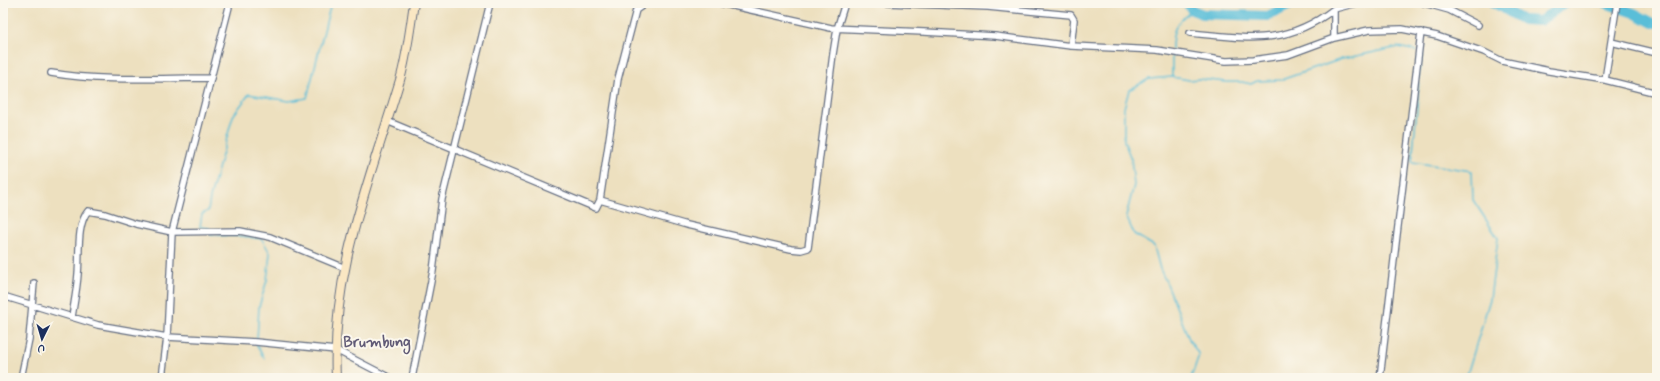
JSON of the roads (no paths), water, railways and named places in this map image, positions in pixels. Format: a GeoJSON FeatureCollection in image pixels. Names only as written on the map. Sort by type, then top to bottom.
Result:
{"type":"FeatureCollection","features":[{"type":"Feature","properties":{"kind":"street"},"geometry":{"type":"LineString","coordinates":[[162,378],[167,337],[172,232],[230,3]]}},
{"type":"Feature","properties":{"kind":"street"},"geometry":{"type":"LineString","coordinates":[[336,378],[339,304],[345,268],[355,221],[400,79],[414,3]]}},
{"type":"Feature","properties":{"kind":"street"},"geometry":{"type":"LineString","coordinates":[[412,378],[433,271],[442,199],[490,3]]}},
{"type":"Feature","properties":{"kind":"street"},"geometry":{"type":"LineString","coordinates":[[387,121],[596,208],[600,200],[618,79],[636,10],[642,6],[643,3]]}},
{"type":"Feature","properties":{"kind":"street"},"geometry":{"type":"LineString","coordinates":[[720,3],[837,29],[995,36],[1071,46],[1122,48],[1180,53],[1226,61],[1253,60],[1288,55],[1334,38],[1378,29],[1402,29],[1437,36],[1484,52],[1502,61],[1549,72],[1604,80],[1657,93]]}},
{"type":"Feature","properties":{"kind":"street"},"geometry":{"type":"LineString","coordinates":[[600,200],[687,225],[791,250],[808,248],[837,29],[845,3]]}},
{"type":"Feature","properties":{"kind":"street"},"geometry":{"type":"LineString","coordinates":[[888,3],[988,7],[1071,15],[1074,20],[1071,46]]}},
{"type":"Feature","properties":{"kind":"street"},"geometry":{"type":"LineString","coordinates":[[1190,33],[1248,38],[1271,37],[1301,28],[1334,9],[1357,3]]}},
{"type":"Feature","properties":{"kind":"street"},"geometry":{"type":"LineString","coordinates":[[1424,3],[1449,10],[1478,25]]}},
{"type":"Feature","properties":{"kind":"street"},"geometry":{"type":"LineString","coordinates":[[1604,80],[1617,3]]}},
{"type":"Feature","properties":{"kind":"street"},"geometry":{"type":"LineString","coordinates":[[1334,9],[1334,38]]}},
{"type":"Feature","properties":{"kind":"street"},"geometry":{"type":"LineString","coordinates":[[1380,378],[1421,32]]}},
{"type":"Feature","properties":{"kind":"street"},"geometry":{"type":"LineString","coordinates":[[1611,42],[1657,53]]}},
{"type":"Feature","properties":{"kind":"street"},"geometry":{"type":"LineString","coordinates":[[51,73],[78,78],[104,80],[211,78]]}},
{"type":"Feature","properties":{"kind":"street"},"geometry":{"type":"LineString","coordinates":[[72,317],[78,274],[80,235],[84,218],[88,211],[172,232],[240,232],[270,237],[345,268]]}},
{"type":"Feature","properties":{"kind":"street"},"geometry":{"type":"LineString","coordinates":[[21,378],[29,339],[34,283]]}},
{"type":"Feature","properties":{"kind":"street"},"geometry":{"type":"LineString","coordinates":[[3,296],[72,317],[122,330],[167,337],[257,342],[336,350],[390,378]]}},
{"type":"Feature","properties":{"kind":"waterway"},"geometry":{"type":"LineString","coordinates":[[257,340],[259,307],[267,280],[270,253],[262,239],[242,236],[211,235],[209,228],[200,227],[202,214],[208,211],[210,198],[233,116],[249,94],[289,101],[307,98],[331,3]]}},
{"type":"Feature","properties":{"kind":"waterway"},"geometry":{"type":"LineString","coordinates":[[1187,3],[1192,10],[1203,14],[1268,16],[1294,3]]}},
{"type":"Feature","properties":{"kind":"waterway"},"geometry":{"type":"LineString","coordinates":[[1494,3],[1523,20],[1540,21],[1565,3]]}},
{"type":"Feature","properties":{"kind":"waterway"},"geometry":{"type":"LineString","coordinates":[[1605,3],[1634,13],[1653,23],[1657,23]]}},
{"type":"Feature","properties":{"kind":"waterway"},"geometry":{"type":"LineString","coordinates":[[1172,50],[1173,37],[1176,27],[1178,23],[1192,10]]}},
{"type":"Feature","properties":{"kind":"waterway"},"geometry":{"type":"LineString","coordinates":[[1172,77],[1189,80],[1198,79],[1251,84],[1257,81],[1281,80],[1342,59],[1399,47],[1416,51]]}},
{"type":"Feature","properties":{"kind":"waterway"},"geometry":{"type":"LineString","coordinates":[[1420,52],[1423,53],[1419,71],[1412,162],[1472,171],[1473,200],[1498,238],[1490,299],[1466,378]]}},
{"type":"Feature","properties":{"kind":"waterway"},"geometry":{"type":"LineString","coordinates":[[1172,54],[1172,77],[1149,79],[1129,90],[1124,108],[1124,141],[1131,159],[1134,185],[1126,216],[1134,234],[1154,246],[1160,269],[1189,339],[1199,355],[1191,378]]}},
{"type":"Feature","properties":{"kind":"waterway"},"geometry":{"type":"LineString","coordinates":[[257,343],[257,346],[264,358]]}},
{"type":"Feature","properties":{"kind":"district","name":"Brumbung"},"geometry":{"type":"Point","coordinates":[377,342]}}]}
